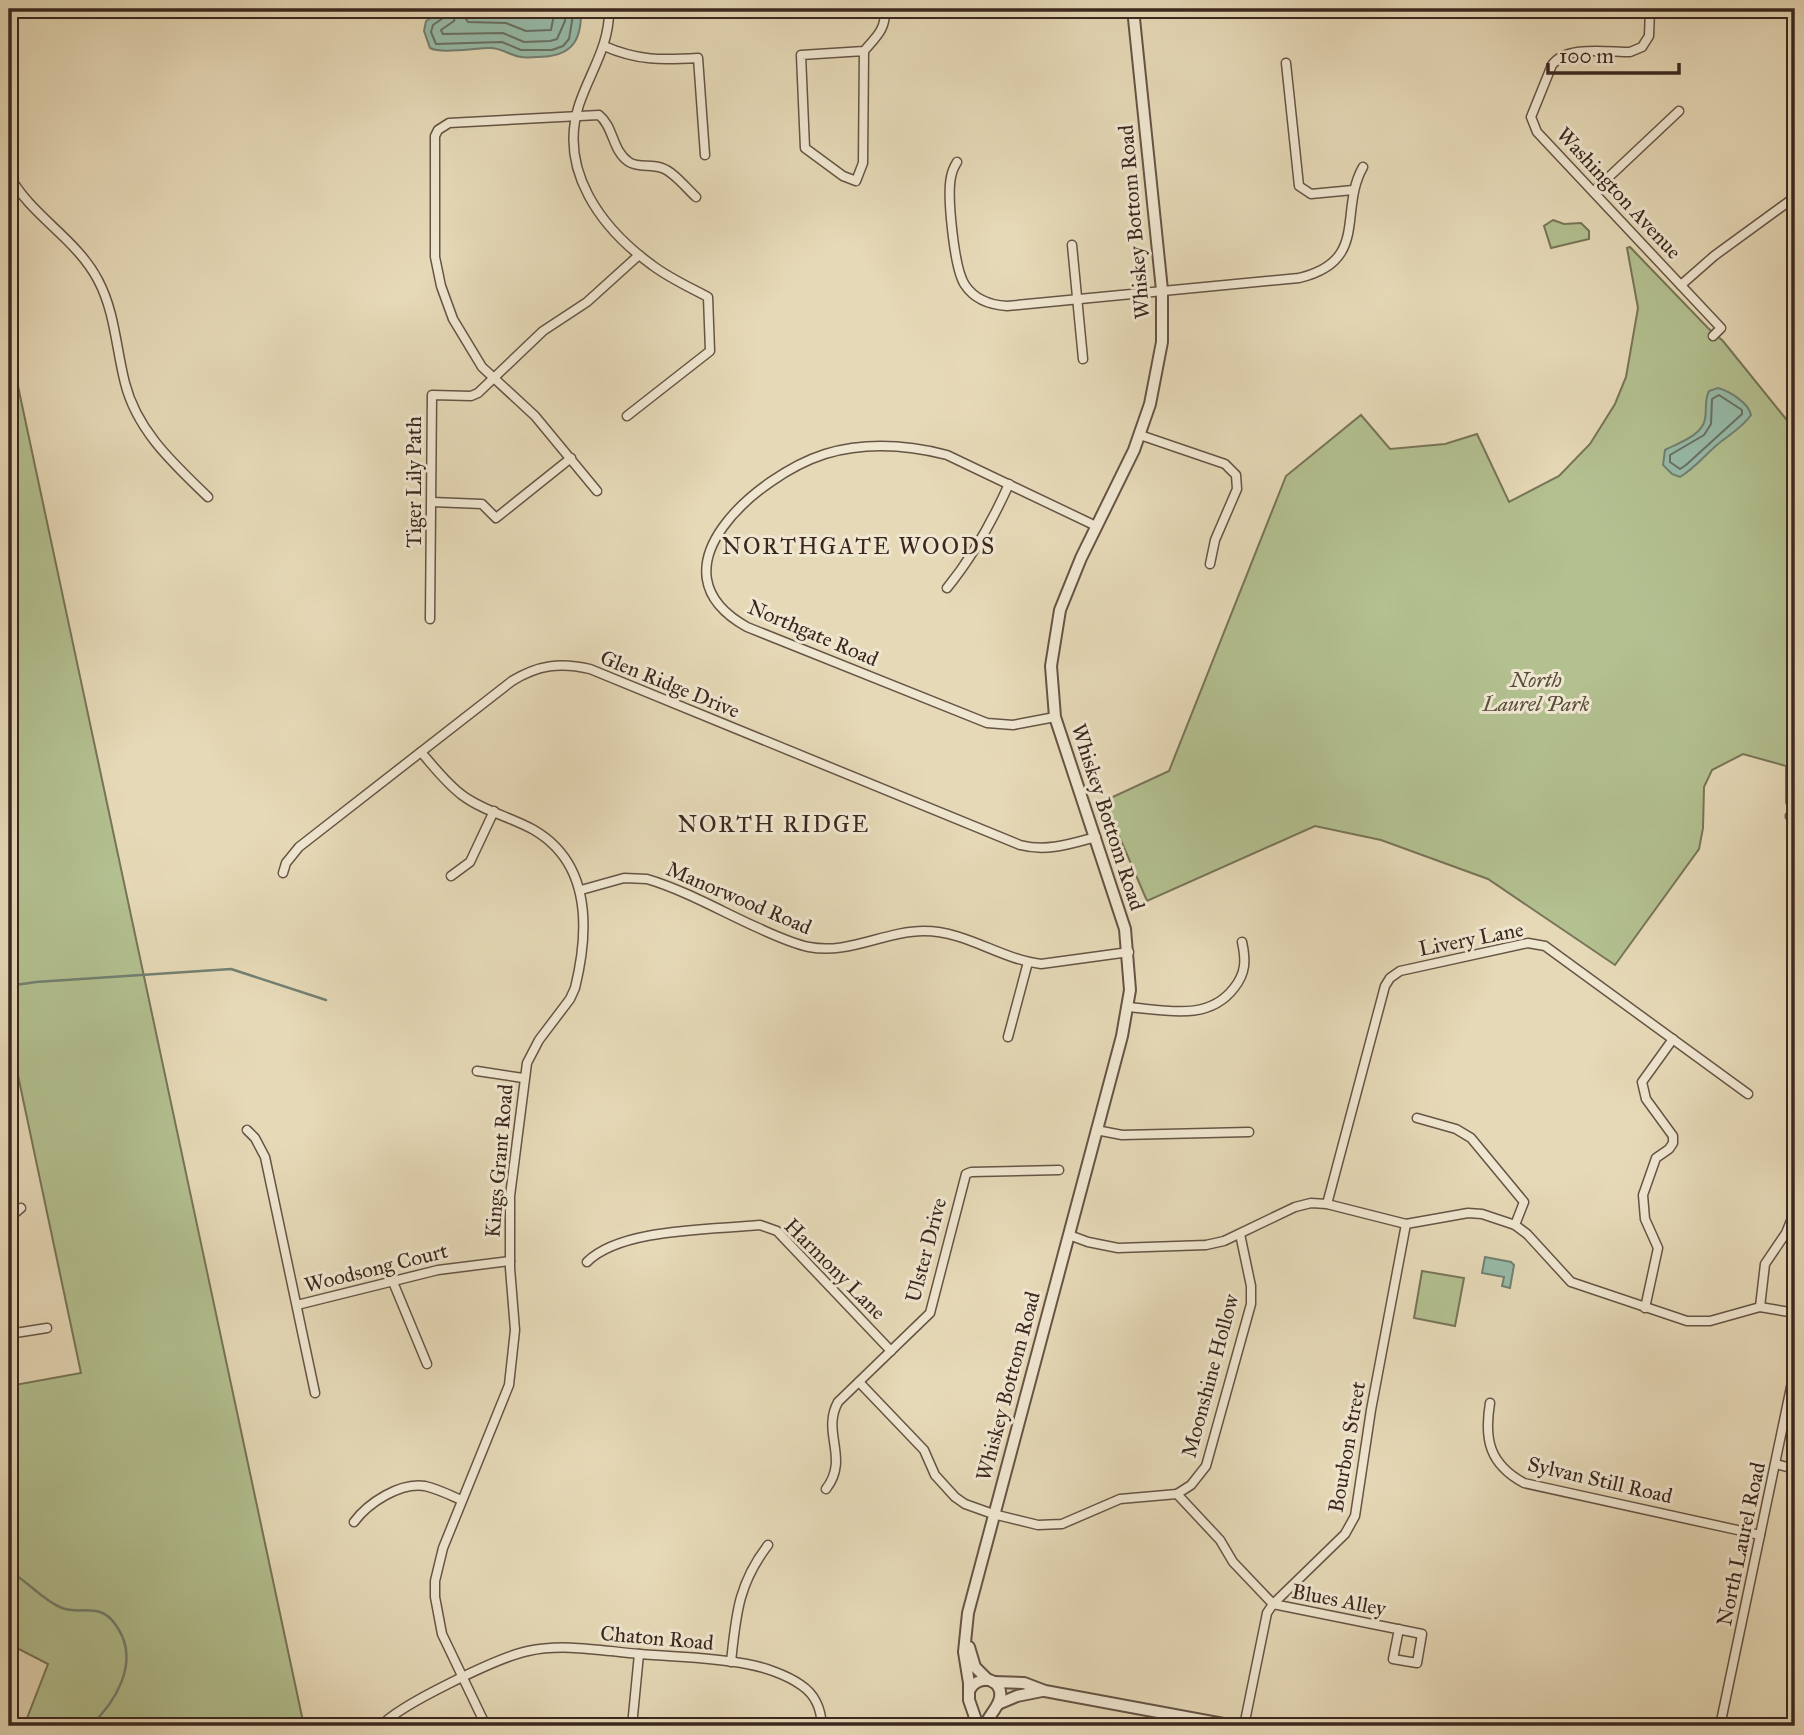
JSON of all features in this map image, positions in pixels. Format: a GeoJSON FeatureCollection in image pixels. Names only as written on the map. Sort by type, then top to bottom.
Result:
{"type":"FeatureCollection","features":[{"type":"Feature","properties":{"kind":"main road"},"geometry":{"type":"LineString","coordinates":[[9,10],[19,9]]}},
{"type":"Feature","properties":{"kind":"street"},"geometry":{"type":"LineString","coordinates":[[609,9],[604,46],[576,115],[574,155],[584,190],[603,219],[639,255],[708,297],[710,351],[627,416]]}},
{"type":"Feature","properties":{"kind":"street"},"geometry":{"type":"LineString","coordinates":[[864,51],[801,55],[804,148],[843,176],[856,181],[863,163],[864,51],[886,24],[886,9]]}},
{"type":"Feature","properties":{"kind":"street","name":"Whiskey Bottom Road"},"geometry":{"type":"LineString","coordinates":[[970,1689],[964,1652],[968,1613],[1128,1007],[1131,975],[1120,910],[1055,717],[1051,666],[1060,610],[1096,526],[1140,435],[1158,372],[1164,319],[1133,9]]}},
{"type":"Feature","properties":{"kind":"street","name":"Washington Avenue"},"geometry":{"type":"LineString","coordinates":[[1650,9],[1649,36],[1636,50],[1571,52],[1557,58],[1531,117],[1537,132],[1721,328],[1713,336]]}},
{"type":"Feature","properties":{"kind":"street"},"geometry":{"type":"LineString","coordinates":[[604,46],[646,60],[698,58],[705,155]]}},
{"type":"Feature","properties":{"kind":"street"},"geometry":{"type":"LineString","coordinates":[[1286,63],[1300,186],[1311,194],[1353,190]]}},
{"type":"Feature","properties":{"kind":"street"},"geometry":{"type":"LineString","coordinates":[[1594,191],[1679,111]]}},
{"type":"Feature","properties":{"kind":"street"},"geometry":{"type":"LineString","coordinates":[[597,491],[535,416],[482,366],[461,334],[440,286],[434,242],[435,136],[449,123],[599,115],[626,161],[663,169],[696,197]]}},
{"type":"Feature","properties":{"kind":"street"},"geometry":{"type":"LineString","coordinates":[[957,162],[953,169],[950,189],[956,263],[965,285],[983,302],[996,305],[1312,275],[1334,261],[1347,242],[1351,227],[1353,190],[1363,167]]}},
{"type":"Feature","properties":{"kind":"street"},"geometry":{"type":"LineString","coordinates":[[9,175],[26,200],[67,239],[89,265],[106,296],[125,382],[135,412],[154,442],[208,497]]}},
{"type":"Feature","properties":{"kind":"street"},"geometry":{"type":"LineString","coordinates":[[1681,285],[1721,251],[1795,197]]}},
{"type":"Feature","properties":{"kind":"street"},"geometry":{"type":"LineString","coordinates":[[1072,245],[1083,359]]}},
{"type":"Feature","properties":{"kind":"street","name":"Tiger Lily Path"},"geometry":{"type":"LineString","coordinates":[[430,619],[432,395],[471,396],[478,393],[543,331],[593,298],[639,255]]}},
{"type":"Feature","properties":{"kind":"street"},"geometry":{"type":"LineString","coordinates":[[1140,435],[1225,464],[1236,475],[1237,489],[1215,540],[1210,564]]}},
{"type":"Feature","properties":{"kind":"street","name":"Northgate Road"},"geometry":{"type":"LineString","coordinates":[[1055,717],[1013,725],[987,723],[747,627],[736,621],[717,600],[708,576],[707,561],[722,527],[743,504],[781,474],[804,461],[828,453],[878,446],[926,450],[947,455],[1096,526]]}},
{"type":"Feature","properties":{"kind":"street"},"geometry":{"type":"LineString","coordinates":[[432,502],[482,504],[496,518],[571,458]]}},
{"type":"Feature","properties":{"kind":"street"},"geometry":{"type":"LineString","coordinates":[[947,588],[975,552],[1009,484]]}},
{"type":"Feature","properties":{"kind":"street","name":"Glen Ridge Drive"},"geometry":{"type":"LineString","coordinates":[[283,873],[286,863],[299,847],[512,681],[527,672],[556,664],[590,669],[1020,845],[1051,849],[1096,837]]}},
{"type":"Feature","properties":{"kind":"street","name":"Kings Grant Road"},"geometry":{"type":"LineString","coordinates":[[421,752],[462,795],[532,829],[557,848],[575,875],[581,890],[584,921],[575,988],[532,1051],[523,1078],[510,1196],[510,1261],[515,1330],[509,1385],[461,1500],[438,1565],[435,1597],[442,1634],[486,1726]]}},
{"type":"Feature","properties":{"kind":"street"},"geometry":{"type":"LineString","coordinates":[[451,876],[470,862],[494,811]]}},
{"type":"Feature","properties":{"kind":"street","name":"Manorwood Road"},"geometry":{"type":"LineString","coordinates":[[581,890],[624,878],[647,878],[778,937],[807,947],[833,949],[893,934],[931,931],[967,938],[1028,962],[1053,963],[1129,952]]}},
{"type":"Feature","properties":{"kind":"street"},"geometry":{"type":"LineString","coordinates":[[1128,1007],[1186,1012],[1204,1010],[1215,1005],[1227,997],[1242,976],[1245,956],[1242,942]]}},
{"type":"Feature","properties":{"kind":"street","name":"Livery Lane"},"geometry":{"type":"LineString","coordinates":[[1327,1204],[1385,986],[1390,978],[1400,971],[1528,943],[1545,946],[1748,1094]]}},
{"type":"Feature","properties":{"kind":"street"},"geometry":{"type":"LineString","coordinates":[[1009,1037],[1028,962]]}},
{"type":"Feature","properties":{"kind":"street"},"geometry":{"type":"LineString","coordinates":[[1645,1308],[1658,1248],[1645,1219],[1643,1195],[1656,1158],[1669,1149],[1674,1136],[1646,1099],[1642,1082],[1673,1040]]}},
{"type":"Feature","properties":{"kind":"street"},"geometry":{"type":"LineString","coordinates":[[477,1071],[523,1078]]}},
{"type":"Feature","properties":{"kind":"street"},"geometry":{"type":"LineString","coordinates":[[1417,1118],[1457,1129],[1471,1138],[1524,1202],[1515,1225]]}},
{"type":"Feature","properties":{"kind":"street"},"geometry":{"type":"LineString","coordinates":[[1096,1129],[1122,1135],[1249,1132]]}},
{"type":"Feature","properties":{"kind":"street"},"geometry":{"type":"LineString","coordinates":[[247,1130],[265,1157],[297,1305]]}},
{"type":"Feature","properties":{"kind":"street","name":"Ulster Drive"},"geometry":{"type":"LineString","coordinates":[[826,1489],[836,1469],[831,1418],[838,1402],[930,1313],[966,1174],[1059,1170]]}},
{"type":"Feature","properties":{"kind":"street"},"geometry":{"type":"LineString","coordinates":[[1069,1235],[1118,1248],[1206,1245],[1224,1241],[1295,1207],[1311,1203],[1327,1204],[1406,1224],[1468,1213],[1489,1216],[1515,1225],[1527,1234],[1570,1282],[1687,1321],[1721,1318],[1759,1307],[1795,1313]]}},
{"type":"Feature","properties":{"kind":"street"},"geometry":{"type":"LineString","coordinates":[[9,1218],[21,1208]]}},
{"type":"Feature","properties":{"kind":"street"},"geometry":{"type":"LineString","coordinates":[[1759,1307],[1765,1264],[1786,1233],[1795,1212]]}},
{"type":"Feature","properties":{"kind":"street","name":"Bourbon Street"},"geometry":{"type":"LineString","coordinates":[[1244,1726],[1263,1622],[1273,1604],[1345,1534],[1355,1516],[1371,1410],[1406,1224]]}},
{"type":"Feature","properties":{"kind":"street","name":"Harmony Lane"},"geometry":{"type":"LineString","coordinates":[[587,1262],[608,1246],[639,1238],[760,1225],[769,1227],[783,1237],[891,1351]]}},
{"type":"Feature","properties":{"kind":"street","name":"Moonshine Hollow"},"geometry":{"type":"LineString","coordinates":[[1177,1494],[1191,1485],[1206,1466],[1251,1304],[1251,1286],[1240,1234]]}},
{"type":"Feature","properties":{"kind":"street","name":"Woodsong Court"},"geometry":{"type":"LineString","coordinates":[[315,1394],[297,1305],[460,1266],[510,1261]]}},
{"type":"Feature","properties":{"kind":"street"},"geometry":{"type":"LineString","coordinates":[[393,1282],[427,1364]]}},
{"type":"Feature","properties":{"kind":"street"},"geometry":{"type":"LineString","coordinates":[[9,1334],[47,1328]]}},
{"type":"Feature","properties":{"kind":"street","name":"North Laurel Road"},"geometry":{"type":"LineString","coordinates":[[1720,1726],[1795,1368]]}},
{"type":"Feature","properties":{"kind":"street"},"geometry":{"type":"LineString","coordinates":[[859,1381],[923,1450],[932,1469],[947,1489],[965,1504],[993,1514],[1049,1526],[1077,1518],[1120,1499],[1177,1494],[1220,1541],[1233,1562],[1273,1604]]}},
{"type":"Feature","properties":{"kind":"street","name":"Sylvan Still Road"},"geometry":{"type":"LineString","coordinates":[[1490,1402],[1486,1426],[1490,1448],[1505,1471],[1524,1483],[1760,1535]]}},
{"type":"Feature","properties":{"kind":"street"},"geometry":{"type":"LineString","coordinates":[[1776,1464],[1795,1469]]}},
{"type":"Feature","properties":{"kind":"street"},"geometry":{"type":"LineString","coordinates":[[354,1522],[366,1508],[400,1489],[422,1486],[461,1500]]}},
{"type":"Feature","properties":{"kind":"street"},"geometry":{"type":"LineString","coordinates":[[731,1662],[736,1608],[749,1572],[768,1545]]}},
{"type":"Feature","properties":{"kind":"street","name":"Blues Alley"},"geometry":{"type":"LineString","coordinates":[[1273,1604],[1399,1629],[1422,1634],[1417,1663],[1393,1659],[1399,1629]]}},
{"type":"Feature","properties":{"kind":"street","name":"Whiskey Bottom Road"},"geometry":{"type":"LineString","coordinates":[[966,1638],[975,1667],[990,1681]]}},
{"type":"Feature","properties":{"kind":"street","name":"Chaton Road"},"geometry":{"type":"LineString","coordinates":[[381,1726],[400,1710],[514,1655],[557,1647],[731,1662],[767,1670],[799,1683],[815,1699],[821,1710],[822,1726]]}},
{"type":"Feature","properties":{"kind":"street"},"geometry":{"type":"LineString","coordinates":[[632,1726],[639,1654]]}},
{"type":"Feature","properties":{"kind":"street"},"geometry":{"type":"LineString","coordinates":[[978,1726],[969,1700],[970,1689],[977,1681],[1024,1683],[1045,1691],[1234,1726]]}},
{"type":"Feature","properties":{"kind":"street"},"geometry":{"type":"LineString","coordinates":[[985,1726],[996,1707],[1000,1692],[990,1681]]}},
{"type":"Feature","properties":{"kind":"street"},"geometry":{"type":"LineString","coordinates":[[972,1705],[982,1712],[1017,1696],[1045,1691]]}},
{"type":"Feature","properties":{"kind":"green space"},"geometry":{"type":"Polygon","coordinates":[[[1553,220],[1564,224],[1581,223],[1589,231],[1589,239],[1551,248],[1544,226],[1553,220]]]}},
{"type":"Feature","properties":{"kind":"green space","name":"North Laurel Park"},"geometry":{"type":"Polygon","coordinates":[[[1630,247],[1723,341],[1795,428],[1795,794],[1786,802],[1786,766],[1743,754],[1712,770],[1704,787],[1703,828],[1699,849],[1615,965],[1488,879],[1381,840],[1315,826],[1147,901],[1104,801],[1169,771],[1286,476],[1361,415],[1390,449],[1445,444],[1477,434],[1509,502],[1559,476],[1590,444],[1615,404],[1626,377],[1638,308],[1627,248],[1630,247]]]}},
{"type":"Feature","properties":{"kind":"green space"},"geometry":{"type":"Polygon","coordinates":[[[9,344],[304,1726],[24,1726],[48,1664],[9,1644],[9,1386],[81,1373],[16,1066],[9,1064],[9,344]]]}},
{"type":"Feature","properties":{"kind":"green space"},"geometry":{"type":"Polygon","coordinates":[[[1422,1271],[1464,1278],[1455,1326],[1414,1318],[1422,1271]]]}},
{"type":"Feature","properties":{"kind":"water"},"geometry":{"type":"Polygon","coordinates":[[[581,9],[581,21],[572,45],[566,51],[549,56],[523,57],[490,48],[450,51],[430,48],[424,31],[426,21],[442,11],[581,9]]]}},
{"type":"Feature","properties":{"kind":"water"},"geometry":{"type":"Polygon","coordinates":[[[1718,388],[1743,402],[1751,415],[1695,466],[1680,477],[1672,474],[1663,465],[1665,450],[1699,430],[1705,419],[1709,391],[1718,388]]]}},
{"type":"Feature","properties":{"kind":"water"},"geometry":{"type":"Polygon","coordinates":[[[1485,1257],[1514,1265],[1510,1288],[1502,1286],[1504,1277],[1482,1273],[1485,1257]]]}},
{"type":"Feature","properties":{"kind":"waterway"},"geometry":{"type":"LineString","coordinates":[[9,986],[231,969],[326,1000]]}},
{"type":"Feature","properties":{"kind":"waterway"},"geometry":{"type":"LineString","coordinates":[[9,1571],[55,1605],[67,1609],[100,1612],[111,1619],[119,1630],[125,1643],[125,1669],[108,1706],[90,1726]]}},
{"type":"Feature","properties":{"kind":"district","name":"NORTHGATE WOODS"},"geometry":{"type":"Point","coordinates":[859,546]}},
{"type":"Feature","properties":{"kind":"district","name":"NORTH RIDGE"},"geometry":{"type":"Point","coordinates":[774,824]}}]}
